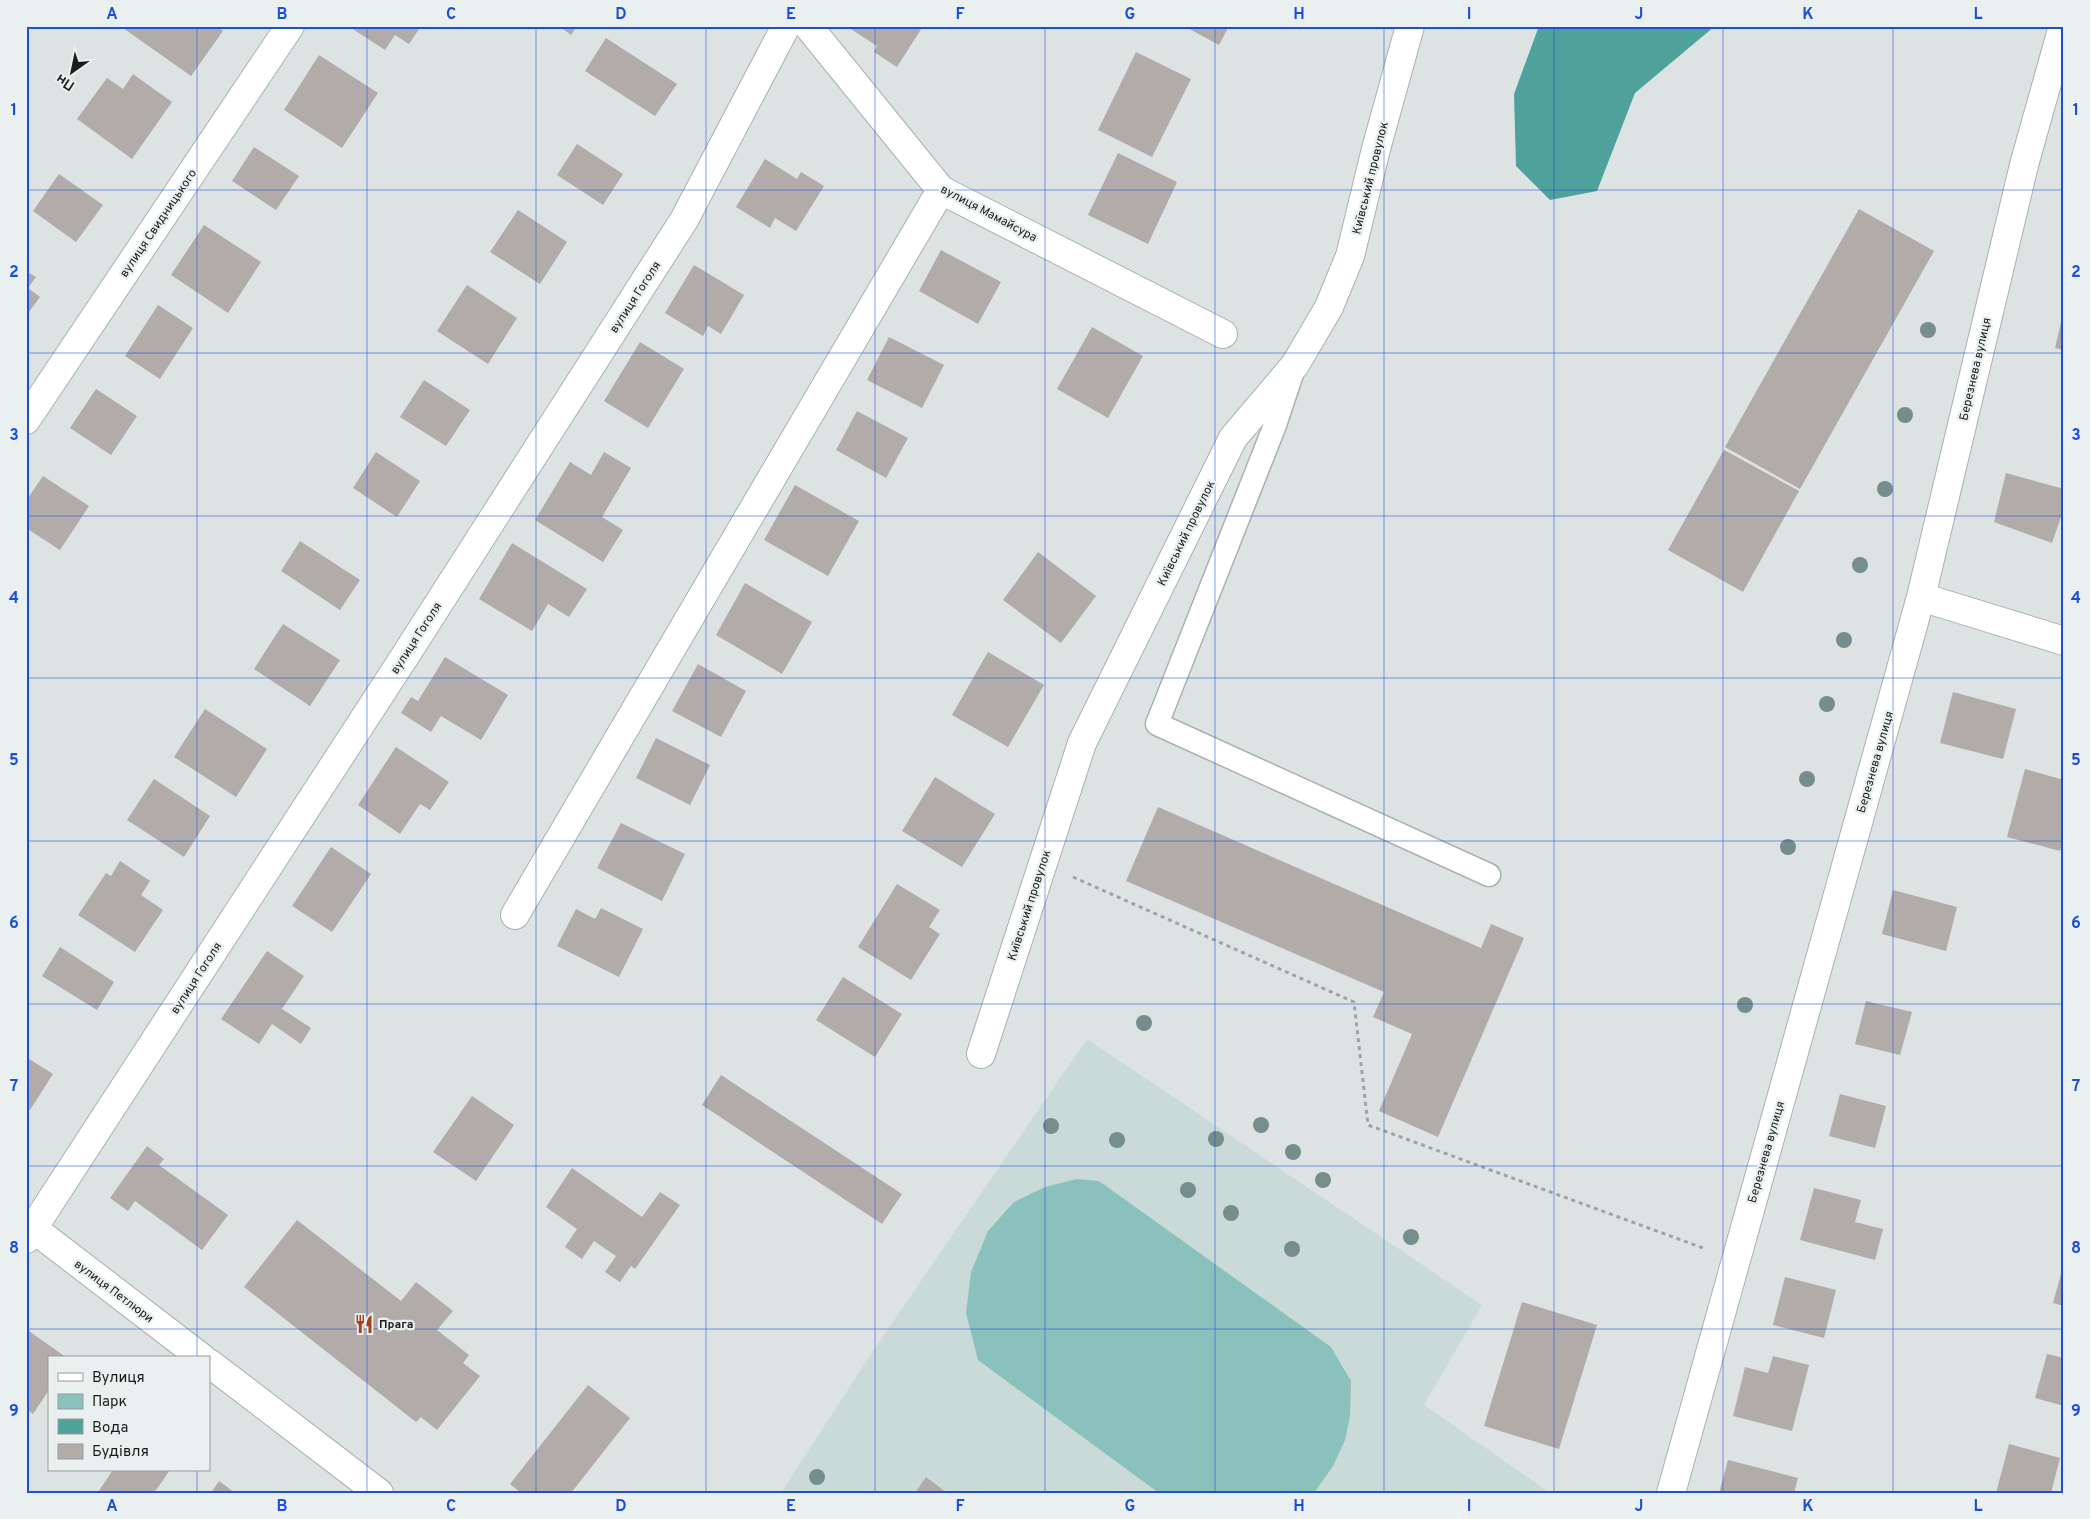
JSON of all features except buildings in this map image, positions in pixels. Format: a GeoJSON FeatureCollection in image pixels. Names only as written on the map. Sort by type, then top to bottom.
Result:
{"type":"FeatureCollection","features":[{"type":"Feature","properties":{"kind":"street","name":"вулиця Свидницького"},"geometry":{"type":"LineString","coordinates":[[26,420],[290,26]]}},
{"type":"Feature","properties":{"kind":"street","name":"вулиця Гоголя"},"geometry":{"type":"LineString","coordinates":[[28,1230],[405,656],[684,220],[786,26]]}},
{"type":"Feature","properties":{"kind":"street","name":"вулиця Мамайсура"},"geometry":{"type":"LineString","coordinates":[[808,26],[940,190],[1223,334]]}},
{"type":"Feature","properties":{"kind":"street","name":"Київський провулок"},"geometry":{"type":"LineString","coordinates":[[981,1054],[1082,743],[1229,447],[1234,438],[1296,365],[1328,307],[1350,256],[1376,149],[1410,26]]}},
{"type":"Feature","properties":{"kind":"street","name":"Березнева вулиця"},"geometry":{"type":"LineString","coordinates":[[1671,1493],[1921,597],[2024,165],[2063,26]]}},
{"type":"Feature","properties":{"kind":"street"},"geometry":{"type":"LineString","coordinates":[[515,915],[940,190]]}},
{"type":"Feature","properties":{"kind":"street"},"geometry":{"type":"LineString","coordinates":[[1921,597],[2064,641]]}},
{"type":"Feature","properties":{"kind":"street","name":"вулиця Петлюри"},"geometry":{"type":"LineString","coordinates":[[28,1230],[199,1356]]}},
{"type":"Feature","properties":{"kind":"street"},"geometry":{"type":"LineString","coordinates":[[210,1364],[379,1493]]}},
{"type":"Feature","properties":{"kind":"lane"},"geometry":{"type":"LineString","coordinates":[[1296,365],[1275,425],[1157,724],[1489,874]]}},
{"type":"Feature","properties":{"kind":"path"},"geometry":{"type":"LineString","coordinates":[[1043,863],[1354,1002],[1368,1125],[1736,1260]]}},
{"type":"Feature","properties":{"kind":"shaded area"},"geometry":{"type":"Polygon","coordinates":[[[1087,1039],[1482,1305],[1424,1405],[1550,1493],[781,1493],[873,1351],[1087,1039]]]}},
{"type":"Feature","properties":{"kind":"green space"},"geometry":{"type":"Polygon","coordinates":[[[1077,1179],[1099,1181],[1331,1347],[1351,1381],[1350,1416],[1345,1440],[1333,1466],[1314,1493],[1159,1493],[978,1360],[966,1313],[971,1272],[988,1231],[1014,1202],[1045,1187],[1077,1179]]]}},
{"type":"Feature","properties":{"kind":"water"},"geometry":{"type":"Polygon","coordinates":[[[1539,26],[1715,26],[1635,93],[1597,191],[1550,200],[1516,166],[1514,94],[1539,26]]]}},
{"type":"Feature","properties":{"kind":"place","name":"Прага"},"geometry":{"type":"Point","coordinates":[364,1324]}}]}
